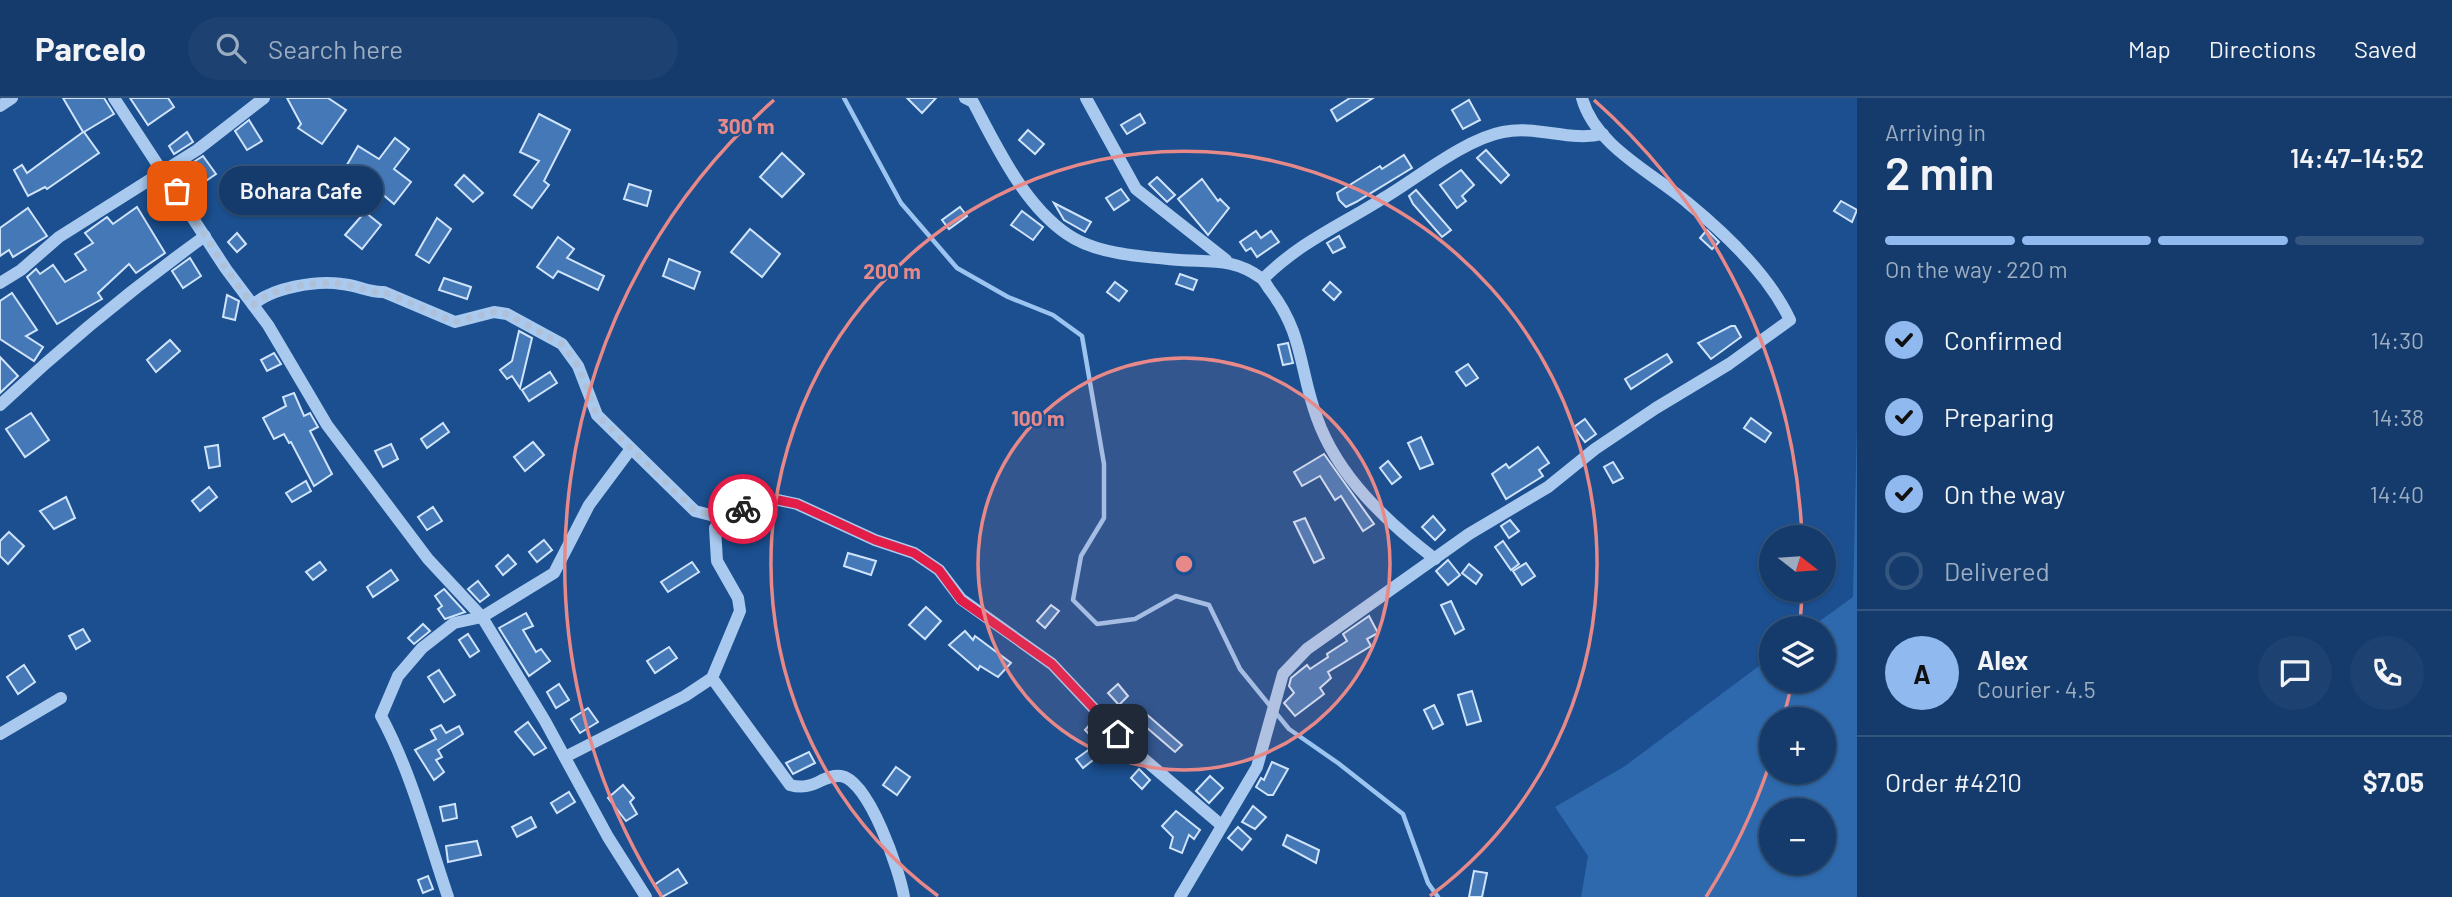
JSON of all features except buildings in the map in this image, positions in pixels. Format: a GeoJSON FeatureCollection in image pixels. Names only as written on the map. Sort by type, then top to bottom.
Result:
{"type":"FeatureCollection","features":[{"type":"Feature","properties":{"kind":"street"},"geometry":{"type":"LineString","coordinates":[[0,106],[12,98]]}},
{"type":"Feature","properties":{"kind":"street"},"geometry":{"type":"LineString","coordinates":[[114,98],[205,236],[268,325],[327,425],[428,559],[482,617],[565,757],[608,837],[646,897]]}},
{"type":"Feature","properties":{"kind":"street"},"geometry":{"type":"LineString","coordinates":[[0,283],[21,270],[59,237],[197,150],[264,98]]}},
{"type":"Feature","properties":{"kind":"street"},"geometry":{"type":"LineString","coordinates":[[965,98],[973,102],[999,154],[1041,213],[1069,236],[1093,246],[1141,255],[1182,260],[1226,260]]}},
{"type":"Feature","properties":{"kind":"street"},"geometry":{"type":"LineString","coordinates":[[1086,98],[1136,189],[1226,260],[1263,279],[1287,313],[1297,335],[1317,419],[1335,454],[1373,504],[1435,559]]}},
{"type":"Feature","properties":{"kind":"street"},"geometry":{"type":"LineString","coordinates":[[1180,897],[1220,824],[1256,767],[1283,674],[1307,649],[1469,534],[1548,487],[1595,449],[1656,408],[1730,364],[1790,320],[1768,282],[1688,203],[1603,134],[1582,98]]}},
{"type":"Feature","properties":{"kind":"street"},"geometry":{"type":"LineString","coordinates":[[1263,279],[1287,255],[1322,232],[1354,216],[1466,147],[1501,132],[1527,130],[1584,138],[1603,134]]}},
{"type":"Feature","properties":{"kind":"street"},"geometry":{"type":"LineString","coordinates":[[0,405],[53,355],[145,279],[205,236]]}},
{"type":"Feature","properties":{"kind":"street"},"geometry":{"type":"LineString","coordinates":[[253,305],[264,295],[278,289],[342,284],[374,293],[384,292],[455,322],[494,312],[507,314],[562,344],[578,366],[597,415],[630,450],[665,478],[695,511],[722,518]]}},
{"type":"Feature","properties":{"kind":"street"},"geometry":{"type":"LineString","coordinates":[[448,897],[418,810],[412,782],[381,716],[398,676],[414,655],[454,623],[482,617],[554,573],[589,505],[630,450]]}},
{"type":"Feature","properties":{"kind":"street"},"geometry":{"type":"LineString","coordinates":[[565,757],[685,696],[712,678],[740,611],[738,598],[717,561],[715,528],[722,518],[755,504],[778,500],[797,504],[875,540],[914,553],[939,570],[961,600],[1052,664],[1132,748],[1220,824]]}},
{"type":"Feature","properties":{"kind":"street"},"geometry":{"type":"LineString","coordinates":[[712,678],[790,785],[801,788],[834,776],[846,777],[856,785],[885,839],[901,877],[904,897]]}},
{"type":"Feature","properties":{"kind":"street"},"geometry":{"type":"LineString","coordinates":[[0,734],[61,698]]}},
{"type":"Feature","properties":{"kind":"shaded area"},"geometry":{"type":"Polygon","coordinates":[[[1857,424],[1857,897],[1581,897],[1588,856],[1555,807],[1625,766],[1759,666],[1759,693],[1836,693],[1836,616],[1827,616],[1853,597],[1857,424]]]}},
{"type":"Feature","properties":{"kind":"waterway"},"geometry":{"type":"LineString","coordinates":[[844,98],[901,203],[957,268],[1008,297],[1053,315],[1082,336],[1104,464],[1104,518],[1081,556],[1073,600],[1097,624],[1135,619],[1176,596],[1209,605],[1240,669],[1289,729],[1403,814],[1428,883],[1438,897]]}},
{"type":"Feature","properties":{"kind":"way so far"},"geometry":{"type":"LineString","coordinates":[[177,191],[226,269],[253,305],[264,295],[278,289],[342,284],[374,293],[384,292],[455,322],[494,312],[507,314],[562,344],[578,366],[597,415],[630,450],[665,478],[695,511],[722,518],[743,509]]}},
{"type":"Feature","properties":{"kind":"place","name":"Bohara Cafe"},"geometry":{"type":"Point","coordinates":[177,191]}},
{"type":"Feature","properties":{"kind":"route"},"geometry":{"type":"LineString","coordinates":[[743,509],[778,500],[797,504],[875,540],[914,553],[939,570],[961,600],[1052,664],[1118,734]]}}]}
